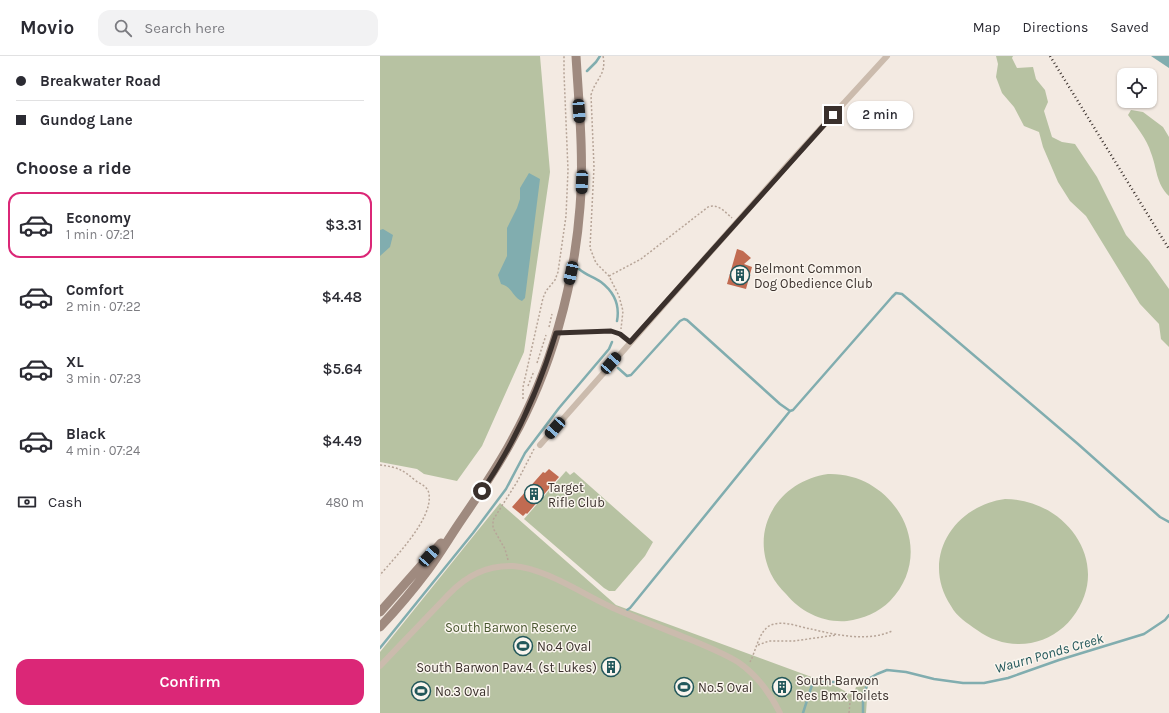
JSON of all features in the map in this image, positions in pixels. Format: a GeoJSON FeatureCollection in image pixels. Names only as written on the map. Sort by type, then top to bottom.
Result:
{"type":"FeatureCollection","features":[{"type":"Feature","properties":{"kind":"main road"},"geometry":{"type":"LineString","coordinates":[[380,627],[428,571],[489,480],[513,440],[531,403],[545,368],[568,287],[578,233],[582,182],[576,56]]}},
{"type":"Feature","properties":{"kind":"main road"},"geometry":{"type":"LineString","coordinates":[[380,612],[457,526]]}},
{"type":"Feature","properties":{"kind":"street"},"geometry":{"type":"LineString","coordinates":[[540,445],[736,222],[886,56]]}},
{"type":"Feature","properties":{"kind":"street"},"geometry":{"type":"LineString","coordinates":[[380,666],[458,585],[468,578],[482,571],[509,566],[527,568],[546,575],[612,607],[716,650],[738,663],[755,676],[769,693],[780,713]]}},
{"type":"Feature","properties":{"kind":"lane"},"geometry":{"type":"LineString","coordinates":[[556,333],[603,331],[620,334],[630,342]]}},
{"type":"Feature","properties":{"kind":"path"},"geometry":{"type":"LineString","coordinates":[[523,398],[523,387],[543,298],[546,291],[554,282],[558,272],[566,222],[568,170],[564,56]]}},
{"type":"Feature","properties":{"kind":"path"},"geometry":{"type":"LineString","coordinates":[[604,56],[605,66],[591,95],[594,168],[590,244],[596,263],[609,276],[623,308],[620,334]]}},
{"type":"Feature","properties":{"kind":"path"},"geometry":{"type":"LineString","coordinates":[[609,276],[637,262],[710,206],[720,208],[736,222]]}},
{"type":"Feature","properties":{"kind":"path"},"geometry":{"type":"LineString","coordinates":[[520,404],[536,365],[554,307]]}},
{"type":"Feature","properties":{"kind":"path"},"geometry":{"type":"LineString","coordinates":[[509,566],[505,549],[493,528],[493,520],[517,482],[534,449],[538,444],[540,445]]}},
{"type":"Feature","properties":{"kind":"path"},"geometry":{"type":"LineString","coordinates":[[380,465],[391,466],[405,471],[427,489],[429,494],[424,515],[417,530],[380,575]]}},
{"type":"Feature","properties":{"kind":"path"},"geometry":{"type":"LineString","coordinates":[[745,668],[750,661],[763,633],[771,626],[786,624],[838,635],[870,637],[887,634],[892,631]]}},
{"type":"Feature","properties":{"kind":"path"},"geometry":{"type":"LineString","coordinates":[[758,645],[769,641],[794,641],[838,635]]}},
{"type":"Feature","properties":{"kind":"path"},"geometry":{"type":"LineString","coordinates":[[849,713],[851,692]]}},
{"type":"Feature","properties":{"kind":"green space"},"geometry":{"type":"Polygon","coordinates":[[[380,56],[540,56],[550,172],[524,352],[482,446],[457,481],[424,474],[417,469],[380,462],[380,56]]]}},
{"type":"Feature","properties":{"kind":"green space"},"geometry":{"type":"Polygon","coordinates":[[[996,56],[1013,56],[1012,58],[1017,68],[1033,67],[1036,79],[1045,90],[1048,102],[1044,111],[1052,137],[1062,142],[1075,144],[1097,177],[1126,235],[1149,261],[1169,289],[1169,347],[1161,339],[1159,324],[1140,304],[1086,216],[1070,201],[1058,182],[1043,147],[1039,132],[1024,126],[1014,107],[1002,93],[996,77],[998,64],[996,56]]]}},
{"type":"Feature","properties":{"kind":"green space"},"geometry":{"type":"Polygon","coordinates":[[[1131,110],[1143,112],[1163,127],[1169,137],[1169,196],[1159,181],[1147,143],[1128,115],[1131,110]]]}},
{"type":"Feature","properties":{"kind":"green space"},"geometry":{"type":"Polygon","coordinates":[[[566,471],[570,475],[574,472],[653,542],[645,556],[615,591],[609,591],[604,588],[524,519],[566,471]]]}},
{"type":"Feature","properties":{"kind":"green space"},"geometry":{"type":"Polygon","coordinates":[[[828,474],[852,477],[872,486],[890,500],[902,518],[909,538],[910,559],[904,581],[890,601],[881,608],[859,619],[847,621],[829,620],[813,615],[798,606],[776,582],[771,574],[765,557],[764,540],[766,524],[773,509],[795,486],[811,478],[828,474]]]}},
{"type":"Feature","properties":{"kind":"green space"},"geometry":{"type":"Polygon","coordinates":[[[1005,499],[1027,502],[1048,510],[1065,523],[1078,539],[1086,557],[1088,577],[1084,598],[1072,618],[1064,627],[1054,634],[1043,640],[1031,643],[1017,644],[1003,642],[983,634],[962,620],[953,610],[942,588],[939,570],[941,553],[947,538],[957,524],[970,512],[986,504],[1005,499]]]}},
{"type":"Feature","properties":{"kind":"green space","name":"South Barwon Reserve"},"geometry":{"type":"Polygon","coordinates":[[[500,503],[616,605],[836,686],[850,694],[854,693],[856,687],[868,685],[866,713],[380,713],[380,652],[500,503]]]}},
{"type":"Feature","properties":{"kind":"water"},"geometry":{"type":"Polygon","coordinates":[[[1151,56],[1169,56],[1169,68],[1151,56]]]}},
{"type":"Feature","properties":{"kind":"water"},"geometry":{"type":"Polygon","coordinates":[[[529,173],[540,179],[525,298],[522,301],[516,297],[508,287],[501,284],[498,275],[507,256],[507,228],[520,199],[520,188],[529,173]]]}},
{"type":"Feature","properties":{"kind":"water"},"geometry":{"type":"Polygon","coordinates":[[[383,229],[393,235],[390,247],[380,256],[380,230],[383,229]]]}},
{"type":"Feature","properties":{"kind":"building","name":"Belmont Common Dog Obedience Club"},"geometry":{"type":"Polygon","coordinates":[[[737,249],[743,251],[751,258],[744,264],[752,267],[746,289],[727,284],[737,249]]]}},
{"type":"Feature","properties":{"kind":"building","name":"Target Rifle Club"},"geometry":{"type":"Polygon","coordinates":[[[549,469],[559,477],[527,514],[526,513],[523,516],[512,507],[543,472],[545,473],[549,469]]]}},
{"type":"Feature","properties":{"kind":"building","name":"South Barwon Res Bmx Toilets"},"geometry":{"type":"Polygon","coordinates":[[[788,681],[782,692],[776,689],[779,684],[788,681]]]}},
{"type":"Feature","properties":{"kind":"waterway"},"geometry":{"type":"LineString","coordinates":[[587,71],[600,56]]}},
{"type":"Feature","properties":{"kind":"waterway"},"geometry":{"type":"LineString","coordinates":[[579,269],[601,282],[613,295],[618,310],[617,321]]}},
{"type":"Feature","properties":{"kind":"waterway"},"geometry":{"type":"LineString","coordinates":[[618,368],[627,376],[631,375],[680,321],[684,319],[687,320],[780,404],[790,411],[793,410],[892,297],[896,293],[902,294],[1078,444],[1160,517],[1169,522]]}},
{"type":"Feature","properties":{"kind":"waterway"},"geometry":{"type":"LineString","coordinates":[[380,648],[473,533],[506,489],[525,453],[559,408],[609,349],[612,342]]}},
{"type":"Feature","properties":{"kind":"waterway"},"geometry":{"type":"LineString","coordinates":[[627,610],[790,411]]}},
{"type":"Feature","properties":{"kind":"waterway","name":"Waurn Ponds Creek"},"geometry":{"type":"LineString","coordinates":[[863,713],[863,695],[870,678],[887,670],[906,672],[934,679],[963,683],[984,683],[1008,678],[1059,660],[1144,634],[1165,620],[1169,615]]}},
{"type":"Feature","properties":{"kind":"waterway"},"geometry":{"type":"LineString","coordinates":[[803,713],[813,682],[836,682],[870,678]]}},
{"type":"Feature","properties":{"kind":"railway"},"geometry":{"type":"LineString","coordinates":[[1050,56],[1169,249]]}},
{"type":"Feature","properties":{"kind":"place","name":"Belmont Common Dog Obedience Club"},"geometry":{"type":"Point","coordinates":[740,275]}},
{"type":"Feature","properties":{"kind":"place","name":"Target Rifle Club"},"geometry":{"type":"Point","coordinates":[534,494]}},
{"type":"Feature","properties":{"kind":"place","name":"No.4 Oval"},"geometry":{"type":"Point","coordinates":[523,646]}},
{"type":"Feature","properties":{"kind":"place","name":"South Barwon Pav.4. (st Lukes)"},"geometry":{"type":"Point","coordinates":[611,667]}},
{"type":"Feature","properties":{"kind":"place","name":"No.5 Oval"},"geometry":{"type":"Point","coordinates":[684,687]}},
{"type":"Feature","properties":{"kind":"place","name":"South Barwon Res Bmx Toilets"},"geometry":{"type":"Point","coordinates":[782,687]}},
{"type":"Feature","properties":{"kind":"place","name":"No.3 Oval"},"geometry":{"type":"Point","coordinates":[421,691]}},
{"type":"Feature","properties":{"kind":"route"},"geometry":{"type":"LineString","coordinates":[[482,491],[513,440],[531,403],[545,368],[556,333],[611,331],[617,332],[630,342],[833,115]]}}]}
